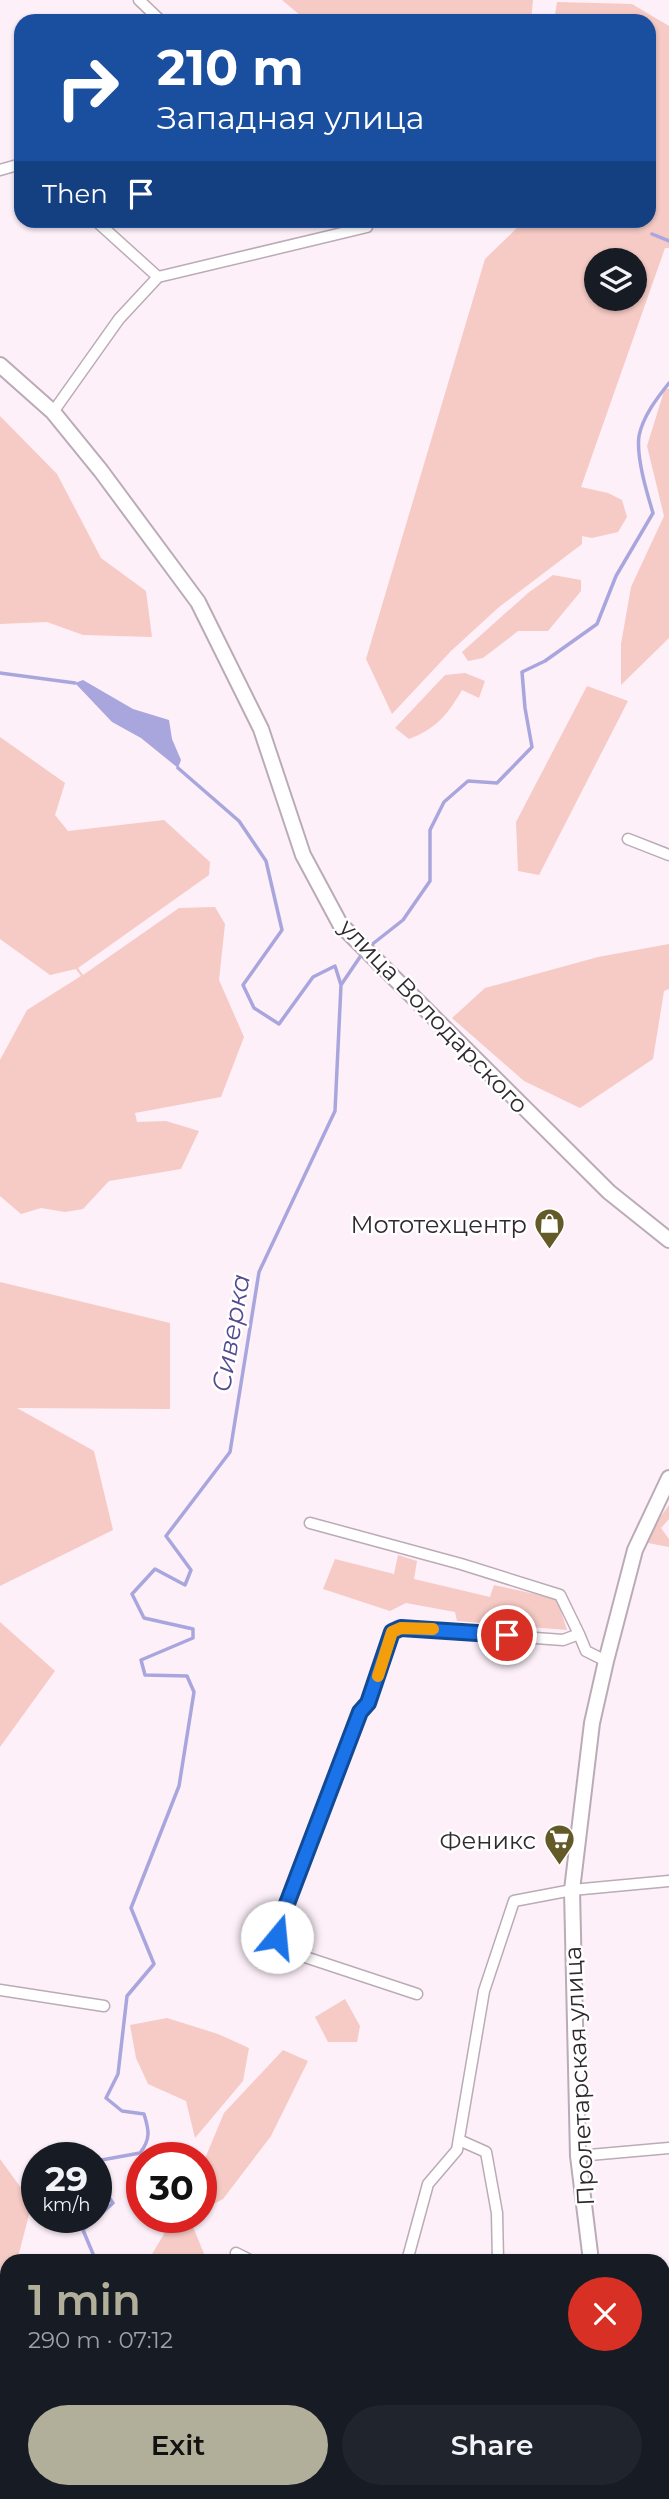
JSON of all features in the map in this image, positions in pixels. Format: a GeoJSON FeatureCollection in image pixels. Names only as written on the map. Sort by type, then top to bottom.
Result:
{"type":"FeatureCollection","features":[{"type":"Feature","properties":{"kind":"main road","name":"улица Володарского"},"geometry":{"type":"LineString","coordinates":[[0,365],[53,411],[198,602],[261,729],[303,855],[340,924],[609,1192],[669,1240]]}},
{"type":"Feature","properties":{"kind":"main road","name":"Пролетарская улица"},"geometry":{"type":"LineString","coordinates":[[589,2254],[579,2156],[572,1890],[592,1723],[606,1661],[635,1550],[669,1478]]}},
{"type":"Feature","properties":{"kind":"street"},"geometry":{"type":"LineString","coordinates":[[139,0],[154,14]]}},
{"type":"Feature","properties":{"kind":"street"},"geometry":{"type":"LineString","coordinates":[[104,228],[158,277]]}},
{"type":"Feature","properties":{"kind":"street"},"geometry":{"type":"LineString","coordinates":[[53,411],[120,319],[158,277],[363,228]]}},
{"type":"Feature","properties":{"kind":"street"},"geometry":{"type":"LineString","coordinates":[[628,839],[669,855]]}},
{"type":"Feature","properties":{"kind":"street"},"geometry":{"type":"LineString","coordinates":[[310,1523],[461,1564],[560,1595],[586,1651],[606,1661]]}},
{"type":"Feature","properties":{"kind":"street"},"geometry":{"type":"LineString","coordinates":[[417,1994],[293,1953],[277,1937],[304,1857],[360,1712],[368,1703],[392,1632],[401,1628],[563,1640],[579,1634]]}},
{"type":"Feature","properties":{"kind":"street"},"geometry":{"type":"LineString","coordinates":[[409,2254],[428,2184],[457,2150],[484,1991],[514,1901],[572,1890],[669,1881]]}},
{"type":"Feature","properties":{"kind":"street"},"geometry":{"type":"LineString","coordinates":[[0,1990],[104,2006]]}},
{"type":"Feature","properties":{"kind":"street"},"geometry":{"type":"LineString","coordinates":[[459,2140],[486,2152],[497,2213],[498,2254]]}},
{"type":"Feature","properties":{"kind":"street"},"geometry":{"type":"LineString","coordinates":[[579,2156],[669,2148]]}},
{"type":"Feature","properties":{"kind":"shaded area"},"geometry":{"type":"Polygon","coordinates":[[[282,0],[533,0],[532,14],[299,14],[282,0]]]}},
{"type":"Feature","properties":{"kind":"shaded area"},"geometry":{"type":"Polygon","coordinates":[[[557,2],[632,4],[649,14],[555,14],[557,2]]]}},
{"type":"Feature","properties":{"kind":"shaded area"},"geometry":{"type":"Polygon","coordinates":[[[656,18],[669,26],[669,248],[665,248],[647,299],[647,248],[584,248],[584,311],[643,311],[581,487],[608,493],[622,500],[627,517],[618,532],[592,538],[582,536],[582,544],[499,607],[451,651],[392,714],[366,659],[485,259],[517,228],[656,228],[656,18]]]}},
{"type":"Feature","properties":{"kind":"shaded area"},"geometry":{"type":"Polygon","coordinates":[[[665,388],[669,389],[669,638],[621,685],[621,644],[631,587],[664,516],[647,446],[665,388]]]}},
{"type":"Feature","properties":{"kind":"shaded area"},"geometry":{"type":"Polygon","coordinates":[[[0,416],[57,474],[101,558],[146,591],[152,637],[83,635],[47,622],[0,624],[0,416]]]}},
{"type":"Feature","properties":{"kind":"shaded area"},"geometry":{"type":"Polygon","coordinates":[[[553,575],[581,580],[581,591],[548,631],[518,631],[483,658],[468,661],[462,652],[528,593],[553,575]]]}},
{"type":"Feature","properties":{"kind":"shaded area"},"geometry":{"type":"Polygon","coordinates":[[[465,673],[485,681],[479,698],[462,690],[440,720],[409,739],[395,728],[445,675],[465,673]]]}},
{"type":"Feature","properties":{"kind":"shaded area"},"geometry":{"type":"Polygon","coordinates":[[[587,686],[628,701],[539,875],[518,871],[516,822],[587,686]]]}},
{"type":"Feature","properties":{"kind":"shaded area"},"geometry":{"type":"Polygon","coordinates":[[[0,737],[65,783],[55,815],[68,831],[164,820],[210,862],[209,875],[78,968],[83,975],[179,908],[215,907],[225,924],[219,980],[244,1037],[221,1097],[135,1113],[137,1122],[166,1121],[199,1131],[181,1169],[109,1181],[83,1209],[65,1212],[41,1208],[21,1214],[0,1196],[0,1060],[27,1010],[81,976],[76,969],[50,975],[0,939],[0,737]]]}},
{"type":"Feature","properties":{"kind":"shaded area"},"geometry":{"type":"Polygon","coordinates":[[[669,944],[669,989],[664,991],[653,1059],[580,1108],[524,1081],[452,1018],[485,988],[598,957],[669,944]]]}},
{"type":"Feature","properties":{"kind":"shaded area"},"geometry":{"type":"Polygon","coordinates":[[[0,1282],[170,1323],[170,1409],[17,1408],[94,1451],[113,1530],[0,1586],[0,1282]]]}},
{"type":"Feature","properties":{"kind":"shaded area"},"geometry":{"type":"Polygon","coordinates":[[[669,1505],[669,1519],[661,1528],[669,1539],[669,1547],[648,1543],[658,1520],[669,1505]]]}},
{"type":"Feature","properties":{"kind":"shaded area"},"geometry":{"type":"Polygon","coordinates":[[[398,1555],[417,1561],[414,1579],[490,1597],[494,1585],[557,1599],[567,1630],[457,1621],[455,1612],[406,1603],[390,1611],[323,1589],[335,1559],[394,1574],[398,1555]]]}},
{"type":"Feature","properties":{"kind":"shaded area"},"geometry":{"type":"Polygon","coordinates":[[[0,1622],[55,1671],[0,1747],[0,1622]]]}},
{"type":"Feature","properties":{"kind":"shaded area"},"geometry":{"type":"Polygon","coordinates":[[[345,1999],[360,2026],[357,2042],[328,2042],[315,2017],[345,1999]]]}},
{"type":"Feature","properties":{"kind":"shaded area"},"geometry":{"type":"Polygon","coordinates":[[[167,2018],[218,2034],[249,2048],[243,2081],[195,2138],[186,2101],[148,2084],[136,2058],[130,2025],[167,2018]]]}},
{"type":"Feature","properties":{"kind":"shaded area"},"geometry":{"type":"Polygon","coordinates":[[[283,2050],[308,2061],[271,2136],[223,2199],[217,2202],[217,2142],[212,2142],[224,2113],[283,2050]]]}},
{"type":"Feature","properties":{"kind":"shaded area"},"geometry":{"type":"Polygon","coordinates":[[[0,2159],[21,2188],[21,2233],[24,2233],[19,2254],[0,2254],[0,2159]]]}},
{"type":"Feature","properties":{"kind":"shaded area"},"geometry":{"type":"Polygon","coordinates":[[[165,2233],[196,2233],[204,2254],[152,2254],[165,2233]]]}},
{"type":"Feature","properties":{"kind":"water"},"geometry":{"type":"Polygon","coordinates":[[[83,680],[133,709],[169,720],[172,739],[181,760],[178,768],[141,738],[112,722],[75,683],[83,680]]]}},
{"type":"Feature","properties":{"kind":"waterway"},"geometry":{"type":"LineString","coordinates":[[652,234],[669,241]]}},
{"type":"Feature","properties":{"kind":"waterway","name":"Сиверка"},"geometry":{"type":"LineString","coordinates":[[370,946],[403,920],[430,881],[430,830],[444,802],[468,781],[497,783],[532,747],[522,672],[545,661],[597,624],[616,576],[653,513],[641,464],[639,436],[647,414],[669,383]]}},
{"type":"Feature","properties":{"kind":"waterway"},"geometry":{"type":"LineString","coordinates":[[0,673],[75,683]]}},
{"type":"Feature","properties":{"kind":"waterway"},"geometry":{"type":"LineString","coordinates":[[178,768],[239,821],[266,861],[282,930],[243,985],[254,1008],[279,1024],[313,977],[335,966],[341,985]]}},
{"type":"Feature","properties":{"kind":"waterway","name":"Сиверка"},"geometry":{"type":"LineString","coordinates":[[112,2158],[140,2153],[147,2139],[144,2114],[122,2111],[106,2098],[118,2074],[127,1996],[154,1964],[131,1908],[179,1786],[194,1692],[187,1676],[145,1675],[141,1660],[193,1638],[193,1629],[144,1618],[132,1594],[155,1569],[185,1585],[191,1570],[166,1536],[230,1452],[259,1272],[335,1111],[341,985],[364,951]]}},
{"type":"Feature","properties":{"kind":"waterway","name":"Сиверка"},"geometry":{"type":"LineString","coordinates":[[84,2233],[93,2254]]}},
{"type":"Feature","properties":{"kind":"slow traffic"},"geometry":{"type":"LineString","coordinates":[[378,1676],[392,1632],[401,1628],[433,1629]]}},
{"type":"Feature","properties":{"kind":"place","name":"Мототехцентр"},"geometry":{"type":"Point","coordinates":[550,1251]}},
{"type":"Feature","properties":{"kind":"place","name":"Феникс"},"geometry":{"type":"Point","coordinates":[559,1867]}},
{"type":"Feature","properties":{"kind":"route"},"geometry":{"type":"LineString","coordinates":[[277,1937],[280,1922],[314,1831],[360,1712],[368,1703],[392,1632],[401,1628],[507,1635]]}}]}
